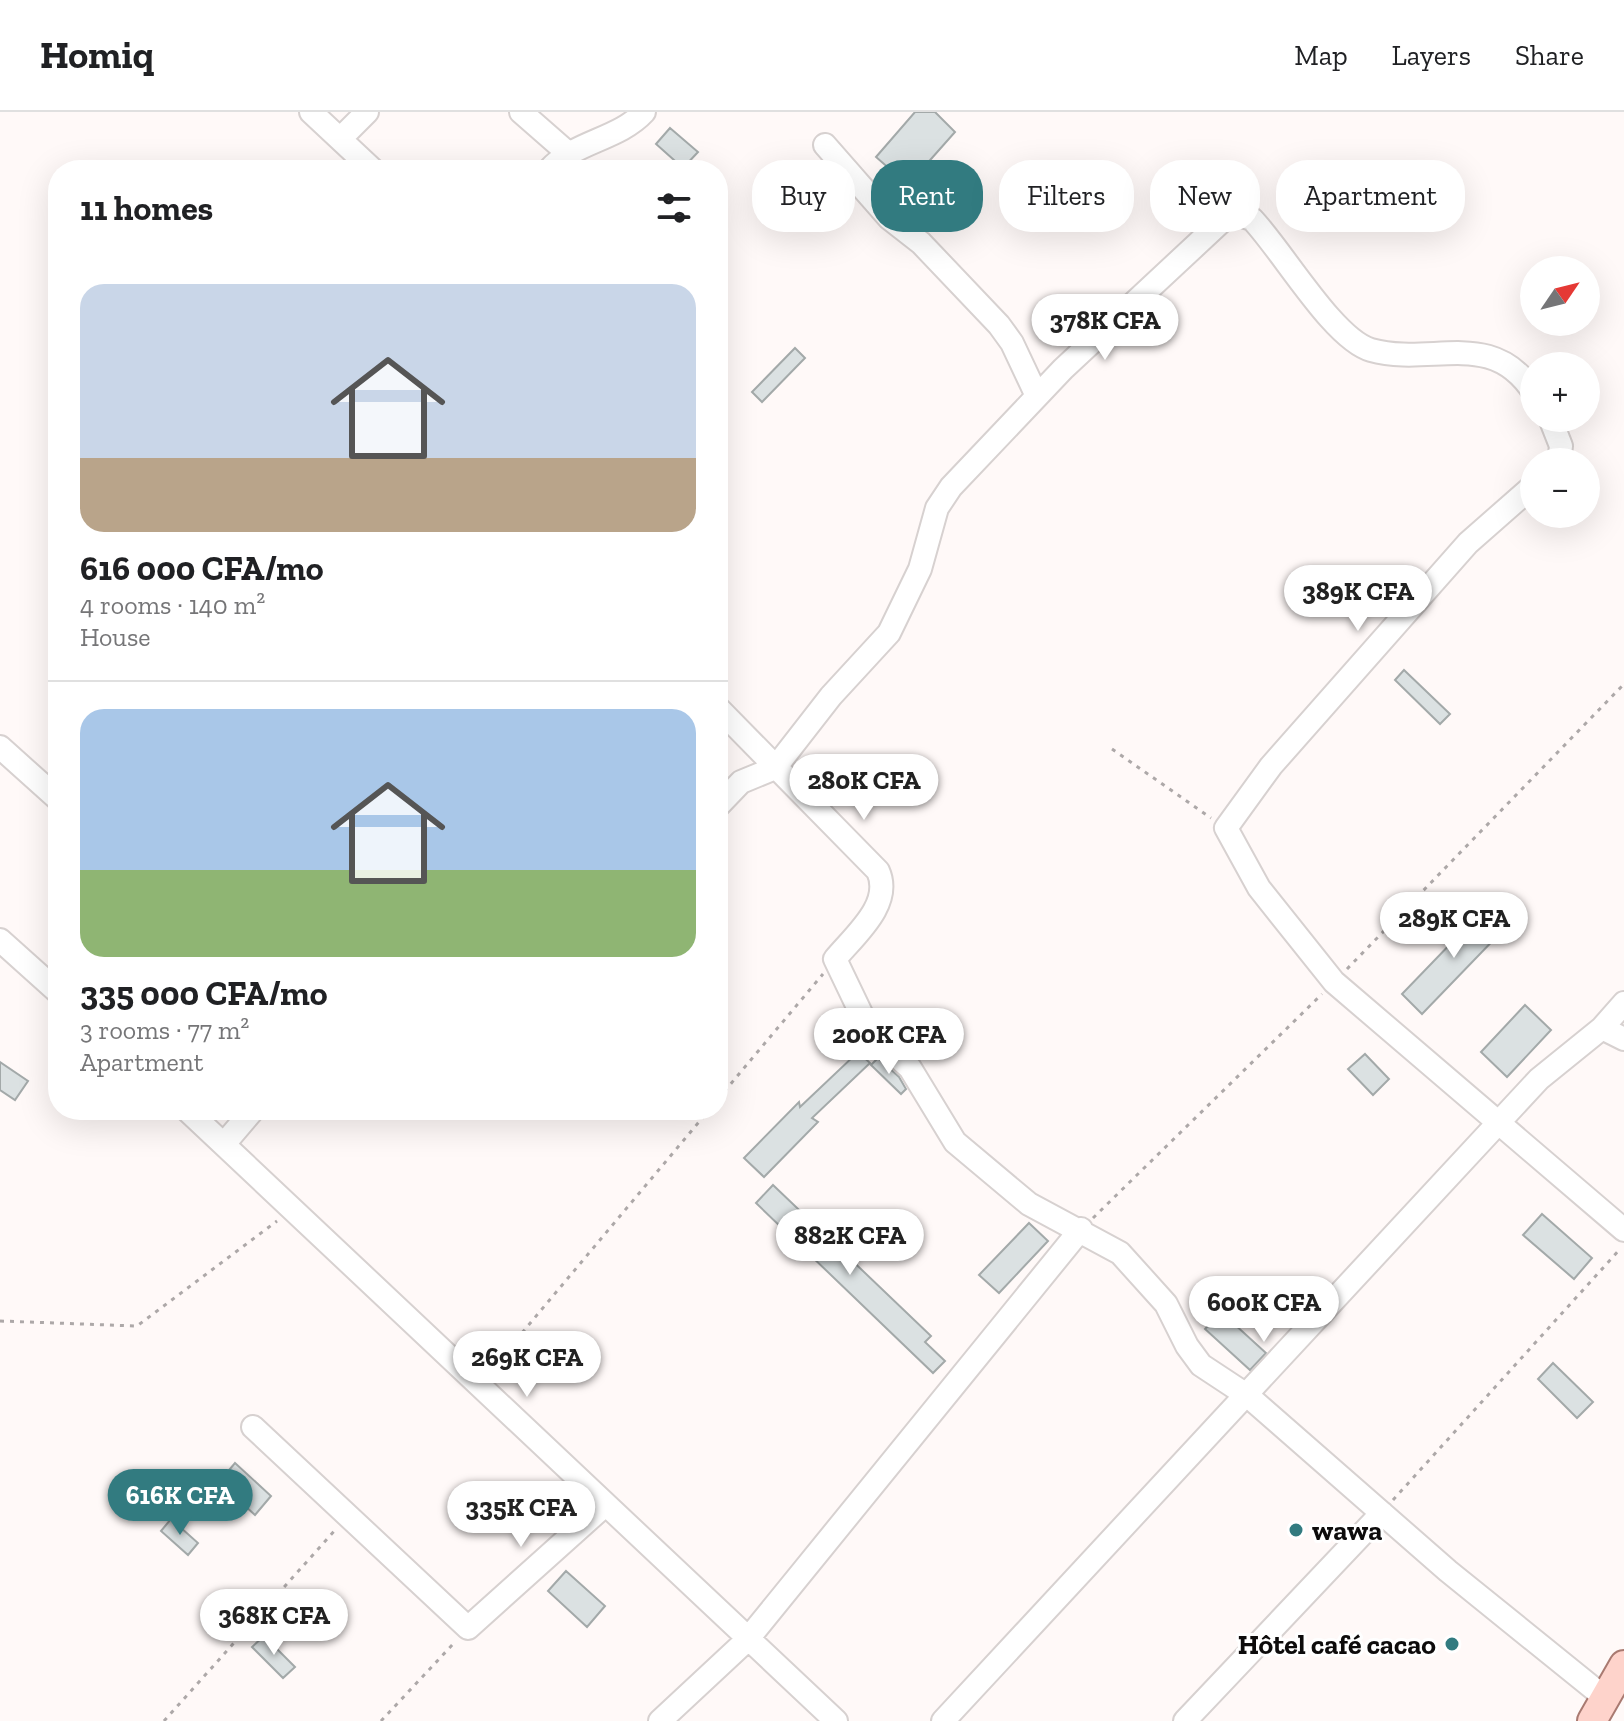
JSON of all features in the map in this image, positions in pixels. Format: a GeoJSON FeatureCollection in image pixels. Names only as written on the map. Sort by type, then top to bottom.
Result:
{"type":"FeatureCollection","features":[{"type":"Feature","properties":{"kind":"main road"},"geometry":{"type":"LineString","coordinates":[[1598,1709],[1624,1665]]}},
{"type":"Feature","properties":{"kind":"street"},"geometry":{"type":"LineString","coordinates":[[311,112],[362,160]]}},
{"type":"Feature","properties":{"kind":"street"},"geometry":{"type":"LineString","coordinates":[[340,139],[367,112]]}},
{"type":"Feature","properties":{"kind":"street"},"geometry":{"type":"LineString","coordinates":[[521,112],[569,154]]}},
{"type":"Feature","properties":{"kind":"street"},"geometry":{"type":"LineString","coordinates":[[562,160],[627,127],[644,112]]}},
{"type":"Feature","properties":{"kind":"street"},"geometry":{"type":"LineString","coordinates":[[825,145],[889,218],[921,243],[999,325],[1012,343],[1037,396]]}},
{"type":"Feature","properties":{"kind":"street"},"geometry":{"type":"LineString","coordinates":[[728,796],[741,782],[775,768],[831,696],[889,633],[920,569],[937,508],[968,468],[1037,396],[1203,235],[1235,214],[1245,215],[1266,234],[1316,300],[1353,340],[1370,350],[1406,354],[1447,352],[1501,360],[1513,365],[1520,374]]}},
{"type":"Feature","properties":{"kind":"street"},"geometry":{"type":"LineString","coordinates":[[1520,497],[1468,543],[1271,766],[1226,828],[1259,888],[1334,982],[1624,1230]]}},
{"type":"Feature","properties":{"kind":"street"},"geometry":{"type":"LineString","coordinates":[[728,719],[870,860],[883,882],[881,899],[873,912],[835,959],[870,1032],[910,1068],[955,1142],[1029,1204],[1052,1219],[1081,1229],[1137,1267],[1166,1304],[1187,1346],[1201,1365],[1248,1396],[1598,1709]]}},
{"type":"Feature","properties":{"kind":"street"},"geometry":{"type":"LineString","coordinates":[[0,747],[48,790]]}},
{"type":"Feature","properties":{"kind":"street"},"geometry":{"type":"LineString","coordinates":[[0,940],[48,983]]}},
{"type":"Feature","properties":{"kind":"street"},"geometry":{"type":"LineString","coordinates":[[943,1721],[1248,1396],[1539,1079],[1602,1028],[1624,1003]]}},
{"type":"Feature","properties":{"kind":"street"},"geometry":{"type":"LineString","coordinates":[[1602,1028],[1624,1039]]}},
{"type":"Feature","properties":{"kind":"street"},"geometry":{"type":"LineString","coordinates":[[198,1120],[836,1721]]}},
{"type":"Feature","properties":{"kind":"street"},"geometry":{"type":"LineString","coordinates":[[224,1144],[244,1120]]}},
{"type":"Feature","properties":{"kind":"street"},"geometry":{"type":"LineString","coordinates":[[660,1721],[747,1640],[1081,1229]]}},
{"type":"Feature","properties":{"kind":"street"},"geometry":{"type":"LineString","coordinates":[[253,1427],[468,1628],[605,1505]]}},
{"type":"Feature","properties":{"kind":"street"},"geometry":{"type":"LineString","coordinates":[[1185,1721],[1382,1513]]}},
{"type":"Feature","properties":{"kind":"path"},"geometry":{"type":"LineString","coordinates":[[1081,1229],[1334,982],[1624,684]]}},
{"type":"Feature","properties":{"kind":"path"},"geometry":{"type":"LineString","coordinates":[[1112,749],[1226,828]]}},
{"type":"Feature","properties":{"kind":"path"},"geometry":{"type":"LineString","coordinates":[[728,1087],[835,959]]}},
{"type":"Feature","properties":{"kind":"path"},"geometry":{"type":"LineString","coordinates":[[479,1384],[701,1120]]}},
{"type":"Feature","properties":{"kind":"path"},"geometry":{"type":"LineString","coordinates":[[0,1321],[137,1326],[294,1208]]}},
{"type":"Feature","properties":{"kind":"path"},"geometry":{"type":"LineString","coordinates":[[1382,1513],[1624,1245]]}},
{"type":"Feature","properties":{"kind":"path"},"geometry":{"type":"LineString","coordinates":[[164,1721],[348,1517]]}},
{"type":"Feature","properties":{"kind":"path"},"geometry":{"type":"LineString","coordinates":[[381,1721],[468,1628]]}},
{"type":"Feature","properties":{"kind":"building"},"geometry":{"type":"Polygon","coordinates":[[[915,112],[935,112],[955,132],[930,160],[879,160],[876,157],[915,112]]]}},
{"type":"Feature","properties":{"kind":"building"},"geometry":{"type":"Polygon","coordinates":[[[670,128],[698,152],[690,160],[674,160],[656,144],[670,128]]]}},
{"type":"Feature","properties":{"kind":"building"},"geometry":{"type":"Polygon","coordinates":[[[795,348],[805,358],[762,402],[752,392],[795,348]]]}},
{"type":"Feature","properties":{"kind":"building"},"geometry":{"type":"Polygon","coordinates":[[[1404,670],[1450,714],[1440,724],[1395,680],[1404,670]]]}},
{"type":"Feature","properties":{"kind":"building"},"geometry":{"type":"Polygon","coordinates":[[[1486,907],[1506,927],[1422,1014],[1402,994],[1486,907]]]}},
{"type":"Feature","properties":{"kind":"building"},"geometry":{"type":"Polygon","coordinates":[[[1525,1005],[1551,1030],[1507,1077],[1481,1052],[1525,1005]]]}},
{"type":"Feature","properties":{"kind":"building"},"geometry":{"type":"Polygon","coordinates":[[[858,1052],[870,1063],[812,1118],[818,1122],[764,1177],[744,1158],[799,1102],[800,1107],[858,1052]]]}},
{"type":"Feature","properties":{"kind":"building"},"geometry":{"type":"Polygon","coordinates":[[[1365,1054],[1389,1079],[1373,1095],[1348,1069],[1365,1054]]]}},
{"type":"Feature","properties":{"kind":"building"},"geometry":{"type":"Polygon","coordinates":[[[878,1058],[899,1077],[906,1089],[901,1094],[871,1065],[878,1058]]]}},
{"type":"Feature","properties":{"kind":"building"},"geometry":{"type":"Polygon","coordinates":[[[0,1062],[28,1081],[15,1100],[0,1090],[0,1062]]]}},
{"type":"Feature","properties":{"kind":"building"},"geometry":{"type":"Polygon","coordinates":[[[773,1185],[931,1336],[925,1342],[945,1361],[933,1373],[756,1203],[773,1185]]]}},
{"type":"Feature","properties":{"kind":"building"},"geometry":{"type":"Polygon","coordinates":[[[1542,1214],[1592,1258],[1574,1279],[1523,1235],[1542,1214]]]}},
{"type":"Feature","properties":{"kind":"building"},"geometry":{"type":"Polygon","coordinates":[[[1029,1223],[1048,1241],[999,1293],[979,1275],[1029,1223]]]}},
{"type":"Feature","properties":{"kind":"building"},"geometry":{"type":"Polygon","coordinates":[[[1221,1312],[1266,1353],[1250,1370],[1205,1329],[1221,1312]]]}},
{"type":"Feature","properties":{"kind":"building"},"geometry":{"type":"Polygon","coordinates":[[[1553,1363],[1593,1402],[1577,1418],[1538,1379],[1553,1363]]]}},
{"type":"Feature","properties":{"kind":"building"},"geometry":{"type":"Polygon","coordinates":[[[235,1463],[271,1496],[255,1515],[219,1482],[235,1463]]]}},
{"type":"Feature","properties":{"kind":"building"},"geometry":{"type":"Polygon","coordinates":[[[171,1519],[198,1543],[188,1555],[161,1531],[171,1519]]]}},
{"type":"Feature","properties":{"kind":"building"},"geometry":{"type":"Polygon","coordinates":[[[566,1571],[605,1606],[587,1627],[548,1591],[566,1571]]]}},
{"type":"Feature","properties":{"kind":"building"},"geometry":{"type":"Polygon","coordinates":[[[264,1636],[295,1667],[283,1678],[252,1647],[264,1636]]]}},
{"type":"Feature","properties":{"kind":"place","name":"wawa"},"geometry":{"type":"Point","coordinates":[1296,1530]}},
{"type":"Feature","properties":{"kind":"place","name":"Hôtel café cacao"},"geometry":{"type":"Point","coordinates":[1452,1644]}}]}
